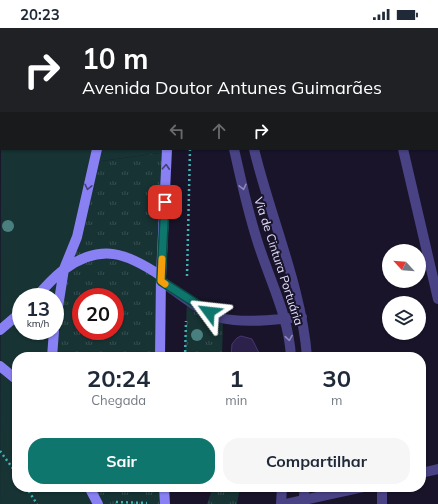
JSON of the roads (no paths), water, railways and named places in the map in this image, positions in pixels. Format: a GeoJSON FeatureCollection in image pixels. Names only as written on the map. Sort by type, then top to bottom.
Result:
{"type":"FeatureCollection","features":[{"type":"Feature","properties":{"kind":"main road"},"geometry":{"type":"LineString","coordinates":[[61,288],[64,269],[77,237],[97,150]]}},
{"type":"Feature","properties":{"kind":"main road"},"geometry":{"type":"LineString","coordinates":[[160,352],[161,278],[167,150]]}},
{"type":"Feature","properties":{"kind":"main road"},"geometry":{"type":"LineString","coordinates":[[45,288],[64,269],[91,254],[127,256],[144,264],[161,278]]}},
{"type":"Feature","properties":{"kind":"main road"},"geometry":{"type":"LineString","coordinates":[[0,330],[12,320]]}},
{"type":"Feature","properties":{"kind":"main road"},"geometry":{"type":"LineString","coordinates":[[52,352],[53,340]]}},
{"type":"Feature","properties":{"kind":"main road"},"geometry":{"type":"LineString","coordinates":[[0,366],[12,376]]}},
{"type":"Feature","properties":{"kind":"main road"},"geometry":{"type":"LineString","coordinates":[[91,492],[98,503]]}},
{"type":"Feature","properties":{"kind":"main road"},"geometry":{"type":"LineString","coordinates":[[164,492],[165,504]]}},
{"type":"Feature","properties":{"kind":"lane","name":"Via de Cintura Portuária"},"geometry":{"type":"LineString","coordinates":[[234,150],[251,221],[285,318],[291,352]]}},
{"type":"Feature","properties":{"kind":"lane","name":"Via de Cintura Portuária"},"geometry":{"type":"LineString","coordinates":[[254,150],[263,188],[302,317],[306,352]]}},
{"type":"Feature","properties":{"kind":"lane"},"geometry":{"type":"LineString","coordinates":[[403,150],[438,299]]}},
{"type":"Feature","properties":{"kind":"lane"},"geometry":{"type":"LineString","coordinates":[[161,278],[187,299],[220,318],[241,320],[302,317]]}},
{"type":"Feature","properties":{"kind":"lane"},"geometry":{"type":"LineString","coordinates":[[426,472],[438,469]]}},
{"type":"Feature","properties":{"kind":"lane"},"geometry":{"type":"LineString","coordinates":[[281,504],[282,492]]}},
{"type":"Feature","properties":{"kind":"lane"},"geometry":{"type":"LineString","coordinates":[[304,502],[305,492]]}},
{"type":"Feature","properties":{"kind":"lane"},"geometry":{"type":"LineString","coordinates":[[286,504],[304,502],[343,492]]}},
{"type":"Feature","properties":{"kind":"lane"},"geometry":{"type":"LineString","coordinates":[[382,492],[382,504]]}}]}
